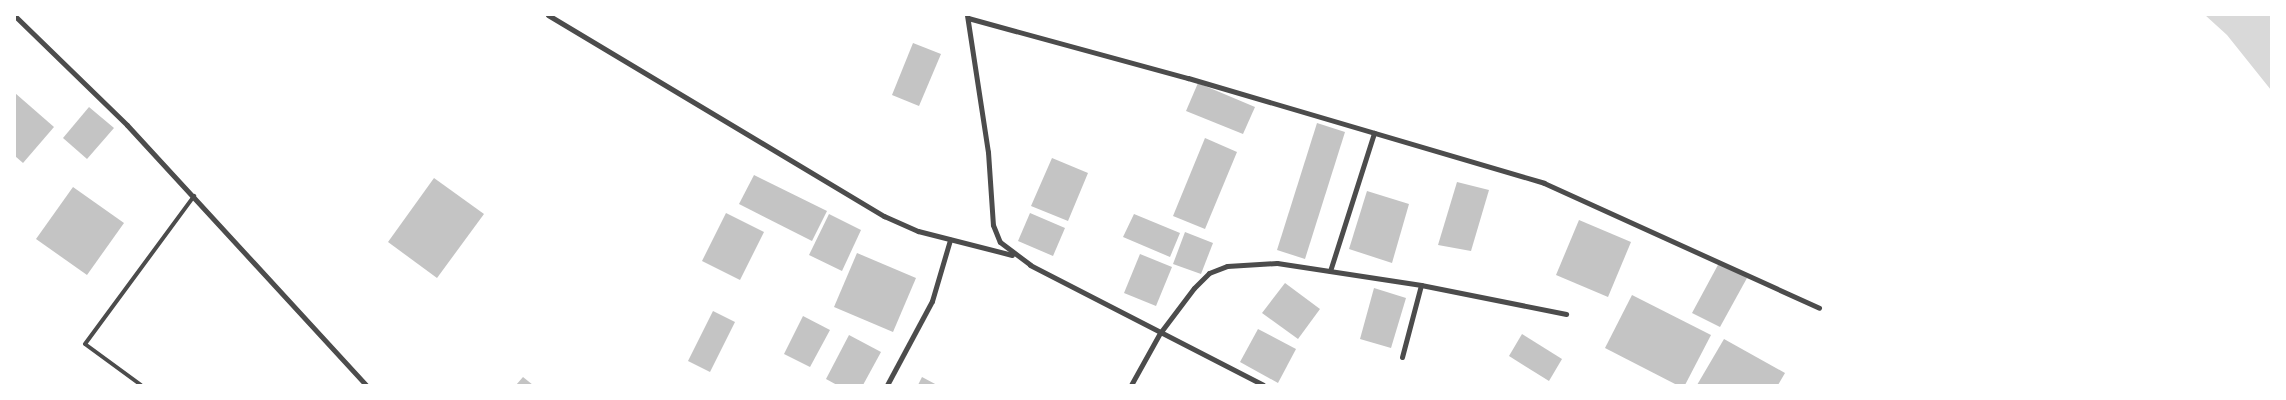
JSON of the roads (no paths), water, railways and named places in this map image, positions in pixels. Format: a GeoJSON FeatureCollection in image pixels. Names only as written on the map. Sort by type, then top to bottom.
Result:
{"type":"FeatureCollection","features":[{"type":"Feature","properties":{"kind":"street"},"geometry":{"type":"LineString","coordinates":[[548,15],[846,196],[910,227],[950,240],[1015,256],[1263,385]]}},
{"type":"Feature","properties":{"kind":"street"},"geometry":{"type":"LineString","coordinates":[[15,16],[128,125],[366,385]]}},
{"type":"Feature","properties":{"kind":"street"},"geometry":{"type":"LineString","coordinates":[[1015,256],[1000,242],[993,225],[988,152],[967,16],[1544,183],[1819,308]]}},
{"type":"Feature","properties":{"kind":"street"},"geometry":{"type":"LineString","coordinates":[[1330,271],[1374,133]]}},
{"type":"Feature","properties":{"kind":"street"},"geometry":{"type":"LineString","coordinates":[[887,385],[932,301],[950,240]]}},
{"type":"Feature","properties":{"kind":"street"},"geometry":{"type":"LineString","coordinates":[[1131,385],[1160,332],[1194,288],[1209,273],[1227,266],[1277,263],[1421,285],[1566,314]]}},
{"type":"Feature","properties":{"kind":"street"},"geometry":{"type":"LineString","coordinates":[[1402,357],[1421,285]]}},
{"type":"Feature","properties":{"kind":"lane"},"geometry":{"type":"LineString","coordinates":[[141,385],[85,344],[194,196]]}}]}
